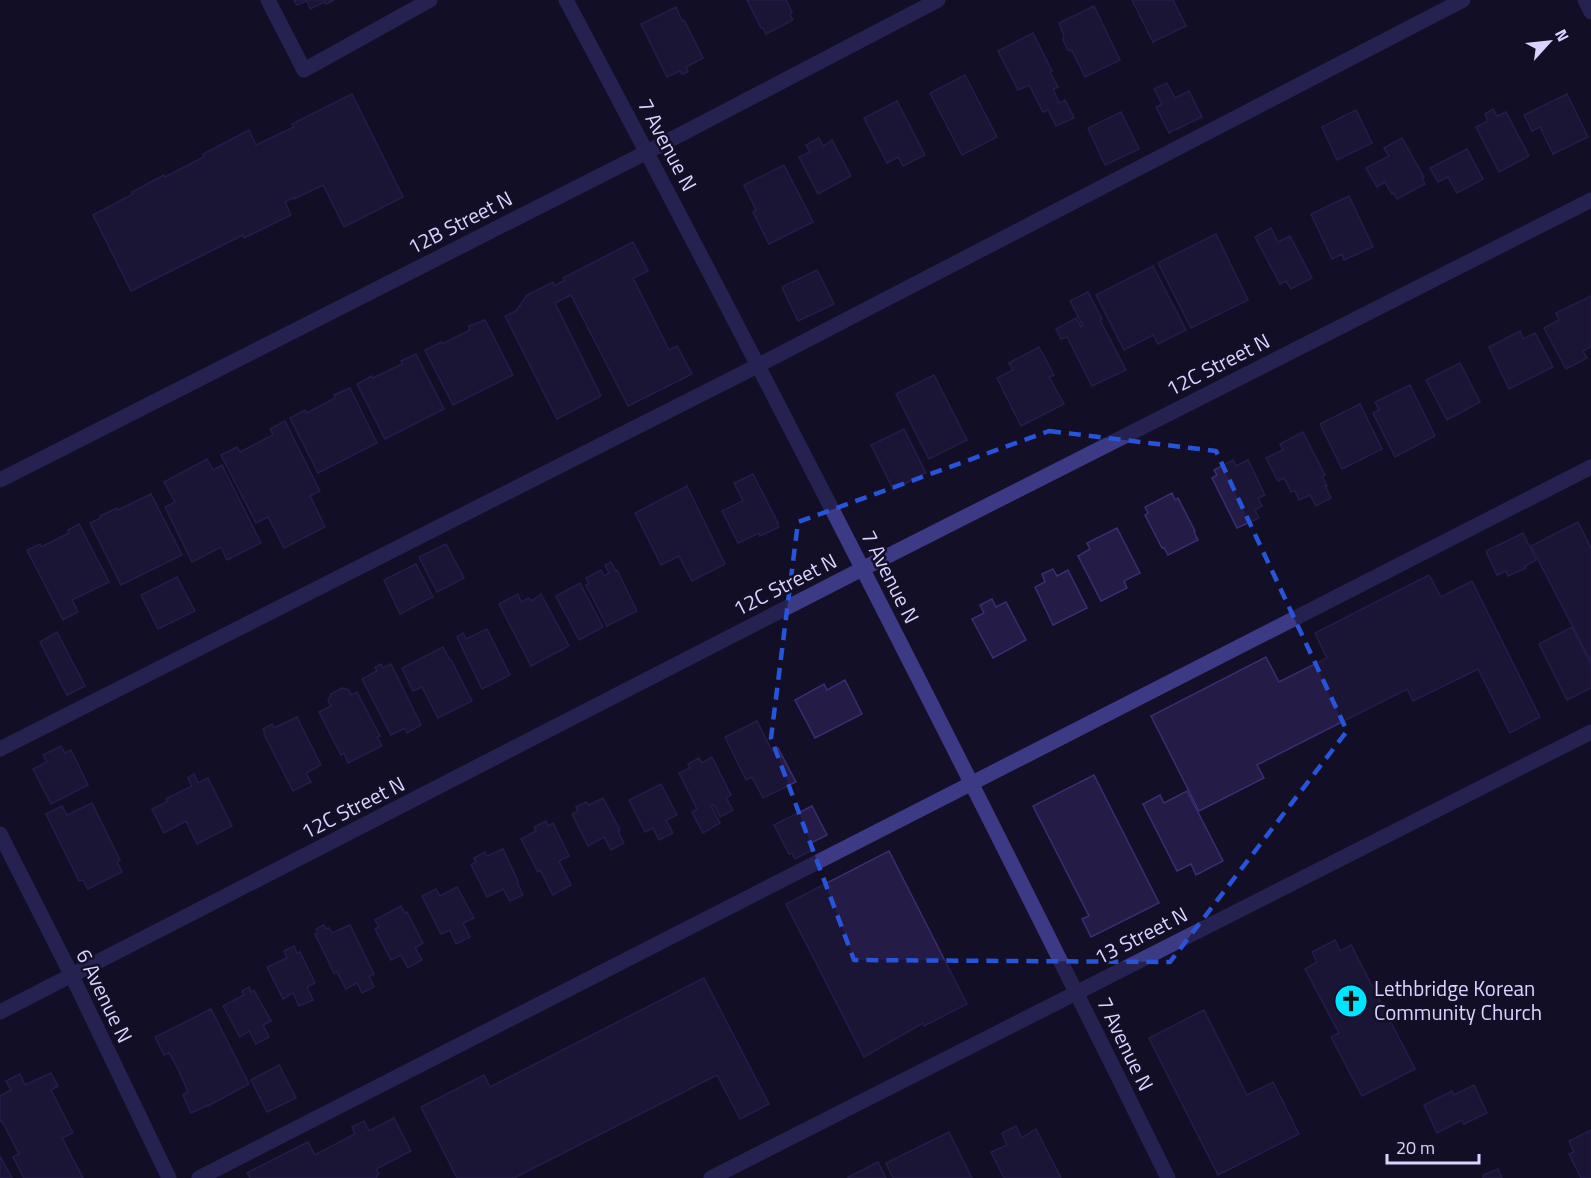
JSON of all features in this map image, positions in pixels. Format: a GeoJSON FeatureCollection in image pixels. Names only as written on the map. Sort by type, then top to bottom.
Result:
{"type":"FeatureCollection","features":[{"type":"Feature","properties":{"kind":"street"},"geometry":{"type":"LineString","coordinates":[[268,0],[304,70],[430,0]]}},
{"type":"Feature","properties":{"kind":"street","name":"7 Avenue N"},"geometry":{"type":"LineString","coordinates":[[566,0],[647,152],[972,783],[1168,1178]]}},
{"type":"Feature","properties":{"kind":"street","name":"12B Street N"},"geometry":{"type":"LineString","coordinates":[[0,480],[647,152],[938,0]]}},
{"type":"Feature","properties":{"kind":"street"},"geometry":{"type":"LineString","coordinates":[[0,749],[757,366],[1463,0]]}},
{"type":"Feature","properties":{"kind":"street"},"geometry":{"type":"LineString","coordinates":[[1585,0],[1591,12]]}},
{"type":"Feature","properties":{"kind":"street","name":"12C Street N"},"geometry":{"type":"LineString","coordinates":[[0,1012],[862,569],[1591,200]]}},
{"type":"Feature","properties":{"kind":"street"},"geometry":{"type":"LineString","coordinates":[[199,1178],[1591,467]]}},
{"type":"Feature","properties":{"kind":"street","name":"13 Street N"},"geometry":{"type":"LineString","coordinates":[[711,1178],[1591,732]]}},
{"type":"Feature","properties":{"kind":"street","name":"6 Avenue N"},"geometry":{"type":"LineString","coordinates":[[0,834],[72,976],[169,1178]]}},
{"type":"Feature","properties":{"kind":"highlighted area"},"geometry":{"type":"Polygon","coordinates":[[[1049,431],[1216,451],[1347,731],[1170,962],[854,960],[771,738],[798,522],[1049,431]]]}},
{"type":"Feature","properties":{"kind":"building"},"geometry":{"type":"Polygon","coordinates":[[[294,0],[334,0],[310,9],[307,1],[297,5],[294,0]]]}},
{"type":"Feature","properties":{"kind":"building"},"geometry":{"type":"Polygon","coordinates":[[[747,0],[786,0],[793,20],[766,34],[747,0]]]}},
{"type":"Feature","properties":{"kind":"building"},"geometry":{"type":"Polygon","coordinates":[[[1132,0],[1173,0],[1186,26],[1153,42],[1132,0]]]}},
{"type":"Feature","properties":{"kind":"building"},"geometry":{"type":"Polygon","coordinates":[[[1094,6],[1120,60],[1085,77],[1072,51],[1068,50],[1063,40],[1064,36],[1059,23],[1094,6]]]}},
{"type":"Feature","properties":{"kind":"building"},"geometry":{"type":"Polygon","coordinates":[[[676,7],[703,58],[686,67],[688,72],[682,74],[680,71],[667,77],[641,24],[676,7]]]}},
{"type":"Feature","properties":{"kind":"building"},"geometry":{"type":"Polygon","coordinates":[[[1033,33],[1058,87],[1053,89],[1059,103],[1065,100],[1074,118],[1056,126],[1048,110],[1043,112],[1029,85],[1018,90],[998,51],[1033,33]]]}},
{"type":"Feature","properties":{"kind":"building"},"geometry":{"type":"Polygon","coordinates":[[[965,75],[997,137],[962,155],[930,93],[965,75]]]}},
{"type":"Feature","properties":{"kind":"building"},"geometry":{"type":"Polygon","coordinates":[[[1167,83],[1175,98],[1189,91],[1202,117],[1169,133],[1156,107],[1162,104],[1154,89],[1167,83]]]}},
{"type":"Feature","properties":{"kind":"building"},"geometry":{"type":"Polygon","coordinates":[[[352,94],[403,197],[344,227],[323,185],[285,202],[291,215],[244,238],[243,235],[131,291],[93,215],[164,175],[165,177],[204,157],[203,154],[249,130],[256,145],[294,127],[292,124],[352,94]]]}},
{"type":"Feature","properties":{"kind":"building"},"geometry":{"type":"Polygon","coordinates":[[[1567,94],[1588,137],[1553,154],[1540,127],[1532,131],[1524,115],[1567,94]]]}},
{"type":"Feature","properties":{"kind":"building"},"geometry":{"type":"Polygon","coordinates":[[[897,101],[925,155],[903,166],[898,157],[887,163],[864,118],[897,101]]]}},
{"type":"Feature","properties":{"kind":"building"},"geometry":{"type":"Polygon","coordinates":[[[1493,109],[1497,116],[1506,112],[1529,156],[1499,172],[1476,127],[1488,121],[1485,114],[1493,109]]]}},
{"type":"Feature","properties":{"kind":"building"},"geometry":{"type":"Polygon","coordinates":[[[1356,110],[1372,143],[1337,160],[1322,127],[1356,110]]]}},
{"type":"Feature","properties":{"kind":"building"},"geometry":{"type":"Polygon","coordinates":[[[1121,112],[1139,149],[1105,165],[1088,128],[1121,112]]]}},
{"type":"Feature","properties":{"kind":"building"},"geometry":{"type":"Polygon","coordinates":[[[819,138],[823,146],[832,140],[851,176],[818,194],[799,157],[810,152],[806,145],[819,138]]]}},
{"type":"Feature","properties":{"kind":"building"},"geometry":{"type":"Polygon","coordinates":[[[1402,138],[1424,177],[1422,178],[1425,184],[1397,199],[1385,182],[1377,187],[1366,168],[1389,156],[1384,148],[1402,138]]]}},
{"type":"Feature","properties":{"kind":"building"},"geometry":{"type":"Polygon","coordinates":[[[1467,149],[1483,179],[1457,193],[1448,177],[1438,182],[1430,168],[1467,149]]]}},
{"type":"Feature","properties":{"kind":"building"},"geometry":{"type":"Polygon","coordinates":[[[784,165],[813,222],[769,244],[753,212],[756,210],[744,185],[784,165]]]}},
{"type":"Feature","properties":{"kind":"building"},"geometry":{"type":"Polygon","coordinates":[[[1349,196],[1373,247],[1344,260],[1342,254],[1332,259],[1311,214],[1349,196]]]}},
{"type":"Feature","properties":{"kind":"building"},"geometry":{"type":"Polygon","coordinates":[[[1271,228],[1278,242],[1290,236],[1312,278],[1291,289],[1286,281],[1280,284],[1255,237],[1271,228]]]}},
{"type":"Feature","properties":{"kind":"building"},"geometry":{"type":"Polygon","coordinates":[[[1216,234],[1248,300],[1191,328],[1158,263],[1216,234]]]}},
{"type":"Feature","properties":{"kind":"building"},"geometry":{"type":"Polygon","coordinates":[[[633,242],[648,271],[633,278],[669,350],[677,346],[692,374],[628,406],[571,295],[555,303],[601,396],[557,419],[505,316],[516,311],[527,295],[553,282],[554,286],[564,281],[563,278],[633,242]]]}},
{"type":"Feature","properties":{"kind":"building"},"geometry":{"type":"Polygon","coordinates":[[[1153,266],[1186,330],[1158,344],[1153,335],[1124,350],[1096,295],[1153,266]]]}},
{"type":"Feature","properties":{"kind":"building"},"geometry":{"type":"Polygon","coordinates":[[[817,270],[834,304],[798,321],[782,287],[817,270]]]}},
{"type":"Feature","properties":{"kind":"building"},"geometry":{"type":"Polygon","coordinates":[[[1088,292],[1126,370],[1092,386],[1067,337],[1061,339],[1056,329],[1076,318],[1081,327],[1083,326],[1070,301],[1088,292]]]}},
{"type":"Feature","properties":{"kind":"building"},"geometry":{"type":"Polygon","coordinates":[[[1591,296],[1591,347],[1583,351],[1587,358],[1566,369],[1544,328],[1559,320],[1556,313],[1591,296]]]}},
{"type":"Feature","properties":{"kind":"building"},"geometry":{"type":"Polygon","coordinates":[[[485,320],[513,375],[453,405],[425,350],[470,330],[469,326],[485,320]]]}},
{"type":"Feature","properties":{"kind":"building"},"geometry":{"type":"Polygon","coordinates":[[[1520,331],[1523,339],[1535,333],[1553,367],[1509,389],[1489,347],[1520,331]]]}},
{"type":"Feature","properties":{"kind":"building"},"geometry":{"type":"Polygon","coordinates":[[[1039,347],[1054,375],[1049,377],[1064,404],[1021,426],[997,378],[1013,370],[1009,363],[1039,347]]]}},
{"type":"Feature","properties":{"kind":"building"},"geometry":{"type":"Polygon","coordinates":[[[416,354],[444,409],[385,439],[357,384],[402,364],[401,361],[416,354]]]}},
{"type":"Feature","properties":{"kind":"building"},"geometry":{"type":"Polygon","coordinates":[[[1460,363],[1480,402],[1447,420],[1426,380],[1460,363]]]}},
{"type":"Feature","properties":{"kind":"building"},"geometry":{"type":"Polygon","coordinates":[[[934,375],[967,440],[929,459],[896,394],[934,375]]]}},
{"type":"Feature","properties":{"kind":"building"},"geometry":{"type":"Polygon","coordinates":[[[1410,385],[1435,436],[1395,457],[1373,413],[1379,410],[1375,402],[1410,385]]]}},
{"type":"Feature","properties":{"kind":"building"},"geometry":{"type":"Polygon","coordinates":[[[350,388],[377,443],[318,473],[290,418],[305,410],[307,413],[335,398],[334,395],[350,388]]]}},
{"type":"Feature","properties":{"kind":"building"},"geometry":{"type":"Polygon","coordinates":[[[1360,404],[1382,449],[1342,469],[1320,424],[1360,404]]]}},
{"type":"Feature","properties":{"kind":"building"},"geometry":{"type":"Polygon","coordinates":[[[285,421],[320,491],[310,496],[325,527],[284,548],[268,517],[256,523],[221,455],[237,447],[240,452],[273,435],[270,429],[285,421]]]}},
{"type":"Feature","properties":{"kind":"building"},"geometry":{"type":"Polygon","coordinates":[[[904,429],[926,473],[893,489],[871,445],[904,429]]]}},
{"type":"Feature","properties":{"kind":"building"},"geometry":{"type":"Polygon","coordinates":[[[1303,432],[1325,475],[1322,476],[1331,498],[1316,506],[1310,495],[1299,500],[1295,491],[1291,492],[1284,478],[1278,481],[1266,458],[1283,450],[1280,444],[1303,432]]]}},
{"type":"Feature","properties":{"kind":"building"},"geometry":{"type":"Polygon","coordinates":[[[207,459],[213,470],[222,465],[261,543],[227,560],[221,547],[192,562],[165,507],[175,502],[164,482],[207,459]]]}},
{"type":"Feature","properties":{"kind":"building"},"geometry":{"type":"Polygon","coordinates":[[[1233,460],[1236,466],[1248,460],[1265,495],[1258,498],[1262,506],[1255,510],[1259,518],[1237,528],[1212,478],[1217,475],[1214,470],[1233,460]]]}},
{"type":"Feature","properties":{"kind":"building"},"geometry":{"type":"Polygon","coordinates":[[[753,474],[779,527],[738,543],[722,511],[743,501],[734,483],[753,474]]]}},
{"type":"Feature","properties":{"kind":"building"},"geometry":{"type":"Polygon","coordinates":[[[687,486],[725,564],[692,581],[679,556],[661,565],[635,513],[687,486]]]}},
{"type":"Feature","properties":{"kind":"building"},"geometry":{"type":"Polygon","coordinates":[[[1172,493],[1175,500],[1178,498],[1198,540],[1168,555],[1145,515],[1148,513],[1145,507],[1172,493]]]}},
{"type":"Feature","properties":{"kind":"building"},"geometry":{"type":"Polygon","coordinates":[[[151,494],[182,555],[121,585],[90,523],[101,518],[100,516],[151,494]]]}},
{"type":"Feature","properties":{"kind":"building"},"geometry":{"type":"Polygon","coordinates":[[[1578,522],[1591,548],[1591,662],[1531,546],[1578,522]]]}},
{"type":"Feature","properties":{"kind":"building"},"geometry":{"type":"Polygon","coordinates":[[[79,524],[109,582],[72,600],[78,612],[63,620],[27,550],[40,544],[41,547],[69,533],[68,530],[79,524]]]}},
{"type":"Feature","properties":{"kind":"building"},"geometry":{"type":"Polygon","coordinates":[[[1117,528],[1140,573],[1124,581],[1127,588],[1101,601],[1078,556],[1090,549],[1087,543],[1117,528]]]}},
{"type":"Feature","properties":{"kind":"building"},"geometry":{"type":"Polygon","coordinates":[[[1523,533],[1536,560],[1525,566],[1526,568],[1508,576],[1506,571],[1497,575],[1486,551],[1523,533]]]}},
{"type":"Feature","properties":{"kind":"building"},"geometry":{"type":"Polygon","coordinates":[[[446,544],[464,578],[437,592],[419,557],[446,544]]]}},
{"type":"Feature","properties":{"kind":"building"},"geometry":{"type":"Polygon","coordinates":[[[611,562],[637,611],[607,626],[586,585],[589,584],[586,578],[601,570],[604,576],[609,573],[605,565],[611,562]]]}},
{"type":"Feature","properties":{"kind":"building"},"geometry":{"type":"Polygon","coordinates":[[[416,564],[433,597],[400,614],[384,580],[416,564]]]}},
{"type":"Feature","properties":{"kind":"building"},"geometry":{"type":"Polygon","coordinates":[[[1053,569],[1057,576],[1068,570],[1087,608],[1053,625],[1035,587],[1045,582],[1042,574],[1053,569]]]}},
{"type":"Feature","properties":{"kind":"building"},"geometry":{"type":"Polygon","coordinates":[[[1429,575],[1441,597],[1472,581],[1540,717],[1510,733],[1478,669],[1413,701],[1407,689],[1257,765],[1264,778],[1199,811],[1151,716],[1266,657],[1279,682],[1327,658],[1315,633],[1429,575]]]}},
{"type":"Feature","properties":{"kind":"building"},"geometry":{"type":"Polygon","coordinates":[[[177,577],[195,611],[158,629],[141,595],[177,577]]]}},
{"type":"Feature","properties":{"kind":"building"},"geometry":{"type":"Polygon","coordinates":[[[580,583],[603,627],[579,640],[556,596],[580,583]]]}},
{"type":"Feature","properties":{"kind":"building"},"geometry":{"type":"Polygon","coordinates":[[[518,594],[521,602],[529,598],[531,601],[541,594],[569,646],[531,666],[499,604],[518,594]]]}},
{"type":"Feature","properties":{"kind":"building"},"geometry":{"type":"Polygon","coordinates":[[[992,599],[996,607],[1006,602],[1026,640],[993,658],[972,619],[984,613],[980,605],[992,599]]]}},
{"type":"Feature","properties":{"kind":"building"},"geometry":{"type":"Polygon","coordinates":[[[1572,627],[1591,665],[1591,688],[1567,700],[1539,644],[1572,627]]]}},
{"type":"Feature","properties":{"kind":"building"},"geometry":{"type":"Polygon","coordinates":[[[487,629],[510,675],[482,689],[457,637],[463,633],[466,639],[487,629]]]}},
{"type":"Feature","properties":{"kind":"building"},"geometry":{"type":"Polygon","coordinates":[[[57,632],[85,686],[67,695],[40,642],[57,632]]]}},
{"type":"Feature","properties":{"kind":"building"},"geometry":{"type":"Polygon","coordinates":[[[443,647],[472,701],[438,718],[422,687],[413,691],[402,668],[443,647]]]}},
{"type":"Feature","properties":{"kind":"building"},"geometry":{"type":"Polygon","coordinates":[[[381,664],[383,668],[391,664],[421,725],[407,733],[405,728],[391,735],[362,679],[377,671],[375,667],[381,664]]]}},
{"type":"Feature","properties":{"kind":"building"},"geometry":{"type":"Polygon","coordinates":[[[845,680],[862,714],[815,738],[795,700],[824,684],[827,690],[845,680]]]}},
{"type":"Feature","properties":{"kind":"building"},"geometry":{"type":"Polygon","coordinates":[[[342,688],[349,690],[351,695],[357,692],[380,736],[377,737],[382,746],[348,763],[344,753],[341,755],[319,712],[331,706],[328,701],[331,694],[342,688]]]}},
{"type":"Feature","properties":{"kind":"building"},"geometry":{"type":"Polygon","coordinates":[[[297,717],[321,765],[306,773],[311,782],[293,791],[263,729],[272,724],[274,728],[297,717]]]}},
{"type":"Feature","properties":{"kind":"building"},"geometry":{"type":"Polygon","coordinates":[[[757,721],[772,751],[778,748],[796,782],[763,798],[752,777],[746,780],[725,737],[757,721]]]}},
{"type":"Feature","properties":{"kind":"building"},"geometry":{"type":"Polygon","coordinates":[[[61,746],[65,753],[71,750],[88,785],[51,804],[33,769],[47,762],[43,755],[61,746]]]}},
{"type":"Feature","properties":{"kind":"building"},"geometry":{"type":"Polygon","coordinates":[[[712,757],[731,795],[726,798],[733,810],[720,817],[714,805],[711,806],[720,823],[703,833],[692,812],[697,809],[679,773],[690,768],[688,764],[699,758],[702,763],[712,757]]]}},
{"type":"Feature","properties":{"kind":"building"},"geometry":{"type":"Polygon","coordinates":[[[194,774],[198,783],[208,778],[232,826],[197,844],[186,821],[164,833],[152,809],[192,786],[188,778],[194,774]]]}},
{"type":"Feature","properties":{"kind":"building"},"geometry":{"type":"Polygon","coordinates":[[[1094,775],[1159,903],[1091,937],[1082,919],[1089,916],[1033,806],[1094,775]]]}},
{"type":"Feature","properties":{"kind":"building"},"geometry":{"type":"Polygon","coordinates":[[[661,784],[677,815],[666,820],[673,833],[659,840],[653,828],[645,832],[629,800],[661,784]]]}},
{"type":"Feature","properties":{"kind":"building"},"geometry":{"type":"Polygon","coordinates":[[[1187,791],[1223,861],[1196,875],[1191,864],[1177,871],[1143,804],[1160,795],[1164,803],[1187,791]]]}},
{"type":"Feature","properties":{"kind":"building"},"geometry":{"type":"Polygon","coordinates":[[[603,798],[620,830],[618,831],[624,843],[611,850],[604,837],[588,846],[572,814],[578,811],[576,807],[586,802],[589,805],[603,798]]]}},
{"type":"Feature","properties":{"kind":"building"},"geometry":{"type":"Polygon","coordinates":[[[92,803],[120,860],[117,862],[122,872],[88,889],[83,880],[79,881],[46,814],[62,806],[67,815],[92,803]]]}},
{"type":"Feature","properties":{"kind":"building"},"geometry":{"type":"Polygon","coordinates":[[[812,806],[827,835],[811,843],[814,849],[795,859],[792,853],[789,854],[774,825],[812,806]]]}},
{"type":"Feature","properties":{"kind":"building"},"geometry":{"type":"Polygon","coordinates":[[[546,821],[548,826],[553,823],[569,856],[559,861],[571,885],[553,895],[521,839],[536,831],[534,827],[546,821]]]}},
{"type":"Feature","properties":{"kind":"building"},"geometry":{"type":"Polygon","coordinates":[[[503,849],[523,895],[510,901],[503,889],[487,897],[471,865],[476,862],[474,858],[485,852],[487,856],[503,849]]]}},
{"type":"Feature","properties":{"kind":"building"},"geometry":{"type":"Polygon","coordinates":[[[889,851],[967,1004],[924,1026],[923,1023],[864,1057],[786,904],[889,851]]]}},
{"type":"Feature","properties":{"kind":"building"},"geometry":{"type":"Polygon","coordinates":[[[457,887],[474,918],[463,923],[470,937],[456,944],[450,930],[441,934],[422,896],[436,889],[440,896],[457,887]]]}},
{"type":"Feature","properties":{"kind":"building"},"geometry":{"type":"Polygon","coordinates":[[[401,906],[405,913],[407,912],[423,943],[415,948],[422,960],[408,968],[401,955],[391,960],[375,929],[379,927],[375,920],[401,906]]]}},
{"type":"Feature","properties":{"kind":"building"},"geometry":{"type":"Polygon","coordinates":[[[324,925],[332,933],[350,925],[374,974],[369,977],[374,987],[362,993],[357,983],[346,989],[337,972],[334,973],[315,934],[318,933],[316,929],[324,925]]]}},
{"type":"Feature","properties":{"kind":"building","name":"Lethbridge Korean Community Church"},"geometry":{"type":"Polygon","coordinates":[[[1335,940],[1340,951],[1351,945],[1415,1069],[1362,1096],[1331,1037],[1339,1033],[1305,969],[1317,962],[1312,952],[1335,940]]]}},
{"type":"Feature","properties":{"kind":"building"},"geometry":{"type":"Polygon","coordinates":[[[294,946],[297,953],[300,952],[315,983],[307,987],[313,1000],[299,1006],[293,993],[283,999],[267,967],[287,958],[284,951],[294,946]]]}},
{"type":"Feature","properties":{"kind":"building"},"geometry":{"type":"Polygon","coordinates":[[[704,978],[769,1104],[740,1119],[717,1075],[514,1178],[457,1178],[421,1107],[484,1075],[490,1087],[704,978]]]}},
{"type":"Feature","properties":{"kind":"building"},"geometry":{"type":"Polygon","coordinates":[[[249,987],[251,992],[254,990],[271,1021],[263,1025],[269,1037],[256,1044],[249,1031],[240,1037],[223,1006],[244,995],[242,991],[249,987]]]}},
{"type":"Feature","properties":{"kind":"building"},"geometry":{"type":"Polygon","coordinates":[[[211,1009],[249,1084],[191,1113],[183,1095],[188,1092],[178,1069],[169,1053],[164,1055],[155,1037],[211,1009]]]}},
{"type":"Feature","properties":{"kind":"building"},"geometry":{"type":"Polygon","coordinates":[[[1204,1010],[1247,1095],[1273,1082],[1299,1134],[1218,1175],[1149,1038],[1204,1010]]]}},
{"type":"Feature","properties":{"kind":"building"},"geometry":{"type":"Polygon","coordinates":[[[279,1065],[296,1098],[267,1112],[251,1080],[279,1065]]]}},
{"type":"Feature","properties":{"kind":"building"},"geometry":{"type":"Polygon","coordinates":[[[51,1073],[58,1086],[51,1090],[73,1133],[62,1138],[83,1178],[24,1178],[13,1157],[19,1154],[2,1121],[0,1122],[0,1096],[11,1090],[6,1081],[20,1074],[25,1085],[51,1073]]]}},
{"type":"Feature","properties":{"kind":"building"},"geometry":{"type":"Polygon","coordinates":[[[1474,1085],[1487,1113],[1464,1124],[1462,1120],[1437,1133],[1424,1105],[1452,1091],[1454,1095],[1474,1085]]]}},
{"type":"Feature","properties":{"kind":"building"},"geometry":{"type":"Polygon","coordinates":[[[394,1118],[411,1151],[376,1169],[379,1174],[377,1178],[250,1178],[247,1173],[308,1142],[315,1155],[355,1134],[352,1127],[364,1121],[369,1131],[394,1118]]]}},
{"type":"Feature","properties":{"kind":"building"},"geometry":{"type":"Polygon","coordinates":[[[1016,1126],[1022,1138],[1036,1129],[1061,1178],[1004,1178],[991,1152],[1007,1145],[1002,1133],[1016,1126]]]}},
{"type":"Feature","properties":{"kind":"building"},"geometry":{"type":"Polygon","coordinates":[[[1591,1130],[1591,1178],[1581,1178],[1569,1154],[1574,1152],[1569,1141],[1591,1130]]]}},
{"type":"Feature","properties":{"kind":"building"},"geometry":{"type":"Polygon","coordinates":[[[949,1132],[972,1178],[893,1178],[886,1163],[949,1132]]]}},
{"type":"Feature","properties":{"kind":"building"},"geometry":{"type":"Polygon","coordinates":[[[0,1156],[12,1178],[0,1178],[0,1156]]]}},
{"type":"Feature","properties":{"kind":"building"},"geometry":{"type":"Polygon","coordinates":[[[878,1162],[886,1178],[847,1178],[878,1162]]]}},
{"type":"Feature","properties":{"kind":"building"},"geometry":{"type":"Polygon","coordinates":[[[1498,1169],[1502,1178],[1483,1178],[1483,1175],[1498,1169]]]}},
{"type":"Feature","properties":{"kind":"place","name":"Lethbridge Korean Community Church"},"geometry":{"type":"Point","coordinates":[1351,1001]}}]}
